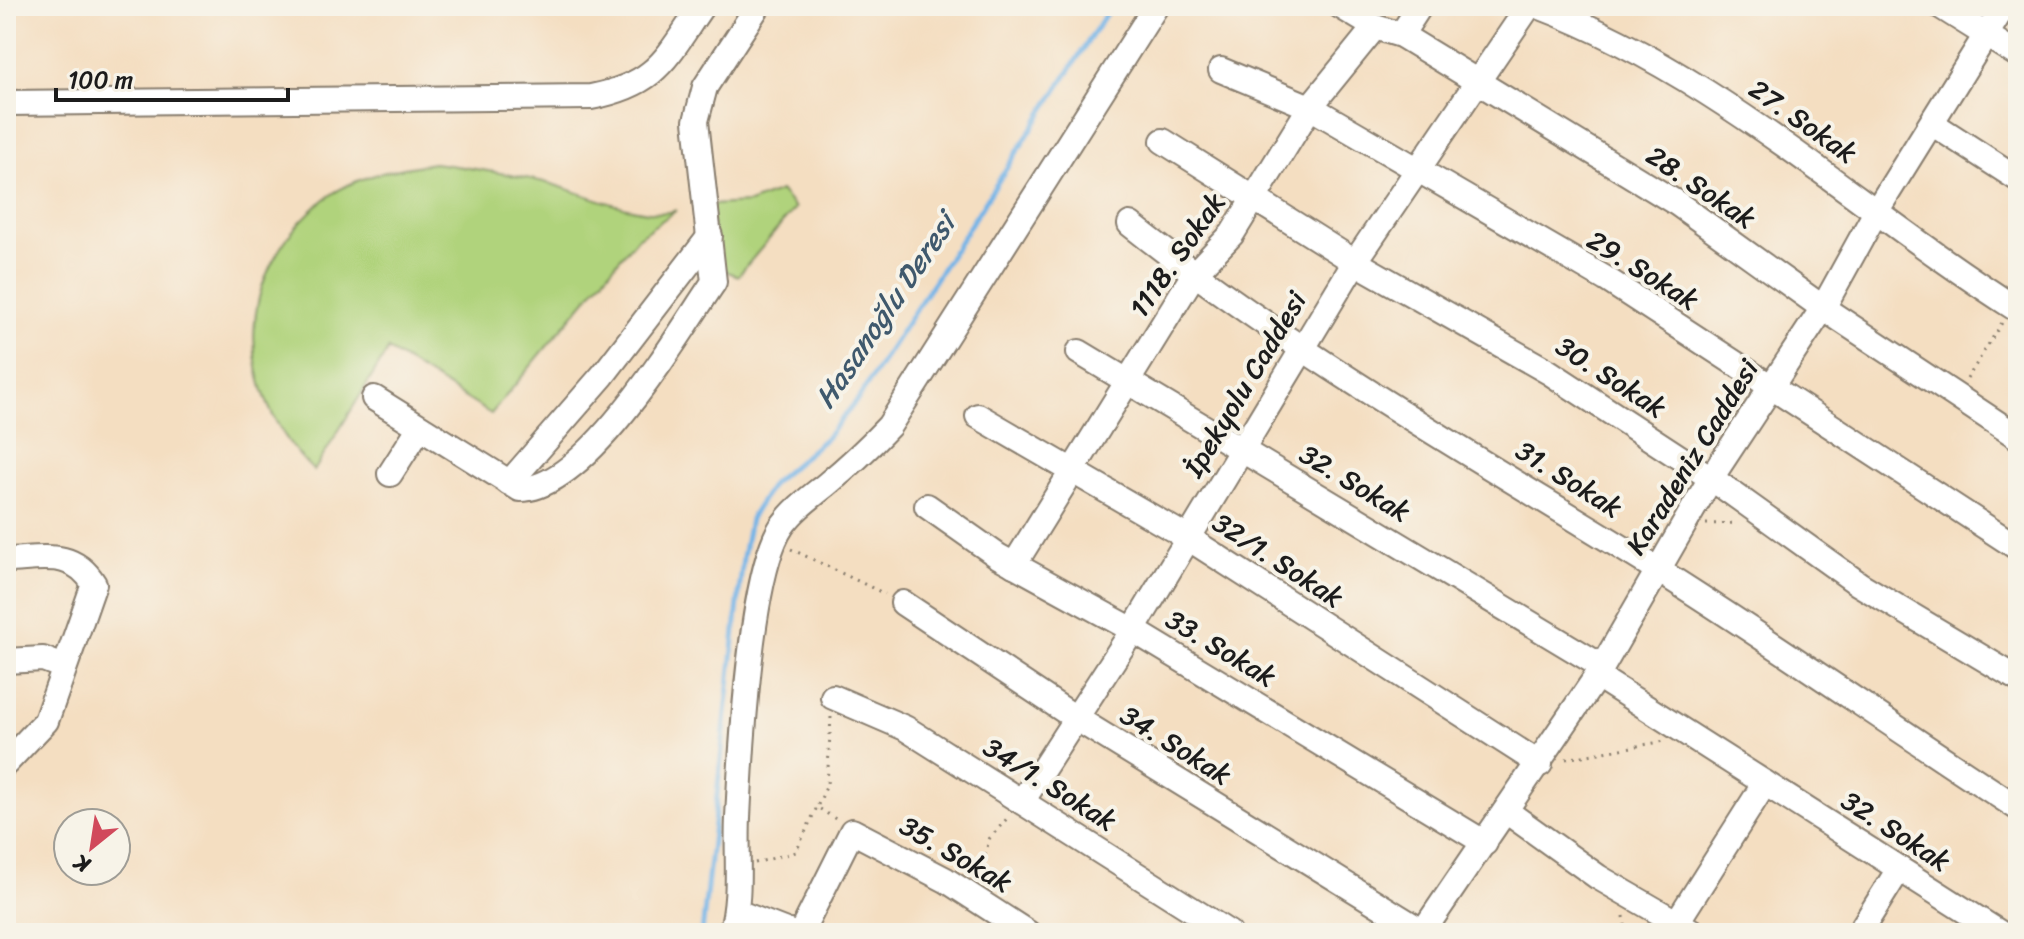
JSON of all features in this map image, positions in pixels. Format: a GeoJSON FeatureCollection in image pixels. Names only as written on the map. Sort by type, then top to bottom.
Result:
{"type":"FeatureCollection","features":[{"type":"Feature","properties":{"kind":"street"},"geometry":{"type":"LineString","coordinates":[[6,103],[591,97],[626,90],[649,77],[702,6]]}},
{"type":"Feature","properties":{"kind":"street"},"geometry":{"type":"LineString","coordinates":[[374,398],[520,489],[529,489],[561,473],[603,436],[634,400],[714,282],[696,121],[705,87],[758,6]]}},
{"type":"Feature","properties":{"kind":"street"},"geometry":{"type":"LineString","coordinates":[[791,933],[734,923],[738,819],[763,566],[773,541],[796,510],[861,455],[889,426],[1156,6]]}},
{"type":"Feature","properties":{"kind":"street","name":"28. Sokak"},"geometry":{"type":"LineString","coordinates":[[1340,6],[1375,27],[1401,35],[1678,204],[1823,308],[2018,437]]}},
{"type":"Feature","properties":{"kind":"street"},"geometry":{"type":"LineString","coordinates":[[1401,35],[1420,6]]}},
{"type":"Feature","properties":{"kind":"street","name":"İpekyolu Caddesi"},"geometry":{"type":"LineString","coordinates":[[1023,800],[1133,630],[1355,262],[1474,82],[1529,6]]}},
{"type":"Feature","properties":{"kind":"street","name":"27. Sokak"},"geometry":{"type":"LineString","coordinates":[[1538,6],[1574,20],[1706,89],[2015,308]]}},
{"type":"Feature","properties":{"kind":"street"},"geometry":{"type":"LineString","coordinates":[[1940,6],[2018,55]]}},
{"type":"Feature","properties":{"kind":"street","name":"Karadeniz Caddesi"},"geometry":{"type":"LineString","coordinates":[[1422,933],[1540,764],[1599,671],[1711,478],[1823,308],[1877,210],[2004,6]]}},
{"type":"Feature","properties":{"kind":"street","name":"1118. Sokak"},"geometry":{"type":"LineString","coordinates":[[1014,565],[1194,274],[1232,234],[1310,107],[1375,27]]}},
{"type":"Feature","properties":{"kind":"street","name":"29. Sokak"},"geometry":{"type":"LineString","coordinates":[[1221,70],[1310,107],[1416,172],[1606,279],[2018,548]]}},
{"type":"Feature","properties":{"kind":"street"},"geometry":{"type":"LineString","coordinates":[[1933,124],[2018,179]]}},
{"type":"Feature","properties":{"kind":"street","name":"30. Sokak"},"geometry":{"type":"LineString","coordinates":[[1163,141],[1355,262],[1549,372],[1711,478],[1859,584],[2018,679]]}},
{"type":"Feature","properties":{"kind":"street","name":"31. Sokak"},"geometry":{"type":"LineString","coordinates":[[1130,224],[1194,274],[1301,348],[1656,569],[2018,808]]}},
{"type":"Feature","properties":{"kind":"street"},"geometry":{"type":"LineString","coordinates":[[509,483],[603,375],[710,236]]}},
{"type":"Feature","properties":{"kind":"street","name":"32. Sokak"},"geometry":{"type":"LineString","coordinates":[[1079,352],[1599,671],[1692,736],[2000,933]]}},
{"type":"Feature","properties":{"kind":"street"},"geometry":{"type":"LineString","coordinates":[[603,375],[634,400]]}},
{"type":"Feature","properties":{"kind":"street","name":"32/1. Sokak"},"geometry":{"type":"LineString","coordinates":[[978,416],[1188,538],[1540,764]]}},
{"type":"Feature","properties":{"kind":"street"},"geometry":{"type":"LineString","coordinates":[[390,474],[420,427]]}},
{"type":"Feature","properties":{"kind":"street","name":"33. Sokak"},"geometry":{"type":"LineString","coordinates":[[927,506],[1014,565],[1133,630],[1485,843]]}},
{"type":"Feature","properties":{"kind":"street"},"geometry":{"type":"LineString","coordinates":[[6,560],[65,558],[86,571],[94,584],[46,721],[6,763]]}},
{"type":"Feature","properties":{"kind":"street","name":"34. Sokak"},"geometry":{"type":"LineString","coordinates":[[903,603],[1074,717],[1422,933]]}},
{"type":"Feature","properties":{"kind":"street"},"geometry":{"type":"LineString","coordinates":[[6,661],[43,659],[64,667]]}},
{"type":"Feature","properties":{"kind":"street","name":"34/1. Sokak"},"geometry":{"type":"LineString","coordinates":[[833,697],[905,728],[1229,933]]}},
{"type":"Feature","properties":{"kind":"street"},"geometry":{"type":"LineString","coordinates":[[1506,811],[1598,877],[1681,929],[1765,783]]}},
{"type":"Feature","properties":{"kind":"street"},"geometry":{"type":"LineString","coordinates":[[801,933],[852,831]]}},
{"type":"Feature","properties":{"kind":"street","name":"35. Sokak"},"geometry":{"type":"LineString","coordinates":[[852,831],[975,898],[1028,933]]}},
{"type":"Feature","properties":{"kind":"street"},"geometry":{"type":"LineString","coordinates":[[1859,933],[1899,869]]}},
{"type":"Feature","properties":{"kind":"path"},"geometry":{"type":"LineString","coordinates":[[1956,396],[2015,308]]}},
{"type":"Feature","properties":{"kind":"path"},"geometry":{"type":"LineString","coordinates":[[1683,525],[1744,523]]}},
{"type":"Feature","properties":{"kind":"path"},"geometry":{"type":"LineString","coordinates":[[773,541],[903,603]]}},
{"type":"Feature","properties":{"kind":"path"},"geometry":{"type":"LineString","coordinates":[[738,868],[796,852],[827,785],[833,697]]}},
{"type":"Feature","properties":{"kind":"path"},"geometry":{"type":"LineString","coordinates":[[1540,764],[1692,736]]}},
{"type":"Feature","properties":{"kind":"path"},"geometry":{"type":"LineString","coordinates":[[975,898],[989,839],[1023,800]]}},
{"type":"Feature","properties":{"kind":"path"},"geometry":{"type":"LineString","coordinates":[[817,807],[852,831]]}},
{"type":"Feature","properties":{"kind":"green space"},"geometry":{"type":"Polygon","coordinates":[[[434,163],[530,179],[630,209],[664,213],[677,210],[637,238],[491,414],[388,350],[314,471],[287,439],[268,405],[257,369],[254,332],[259,296],[273,261],[295,228],[325,199],[350,184],[377,174],[434,163]]]}},
{"type":"Feature","properties":{"kind":"green space"},"geometry":{"type":"Polygon","coordinates":[[[780,191],[795,208],[738,276],[718,268],[710,205],[749,203],[780,191]]]}},
{"type":"Feature","properties":{"kind":"waterway","name":"Hasanoğlu Deresi"},"geometry":{"type":"LineString","coordinates":[[702,933],[743,557],[750,519],[772,484],[827,437],[858,399],[1111,6]]}}]}
